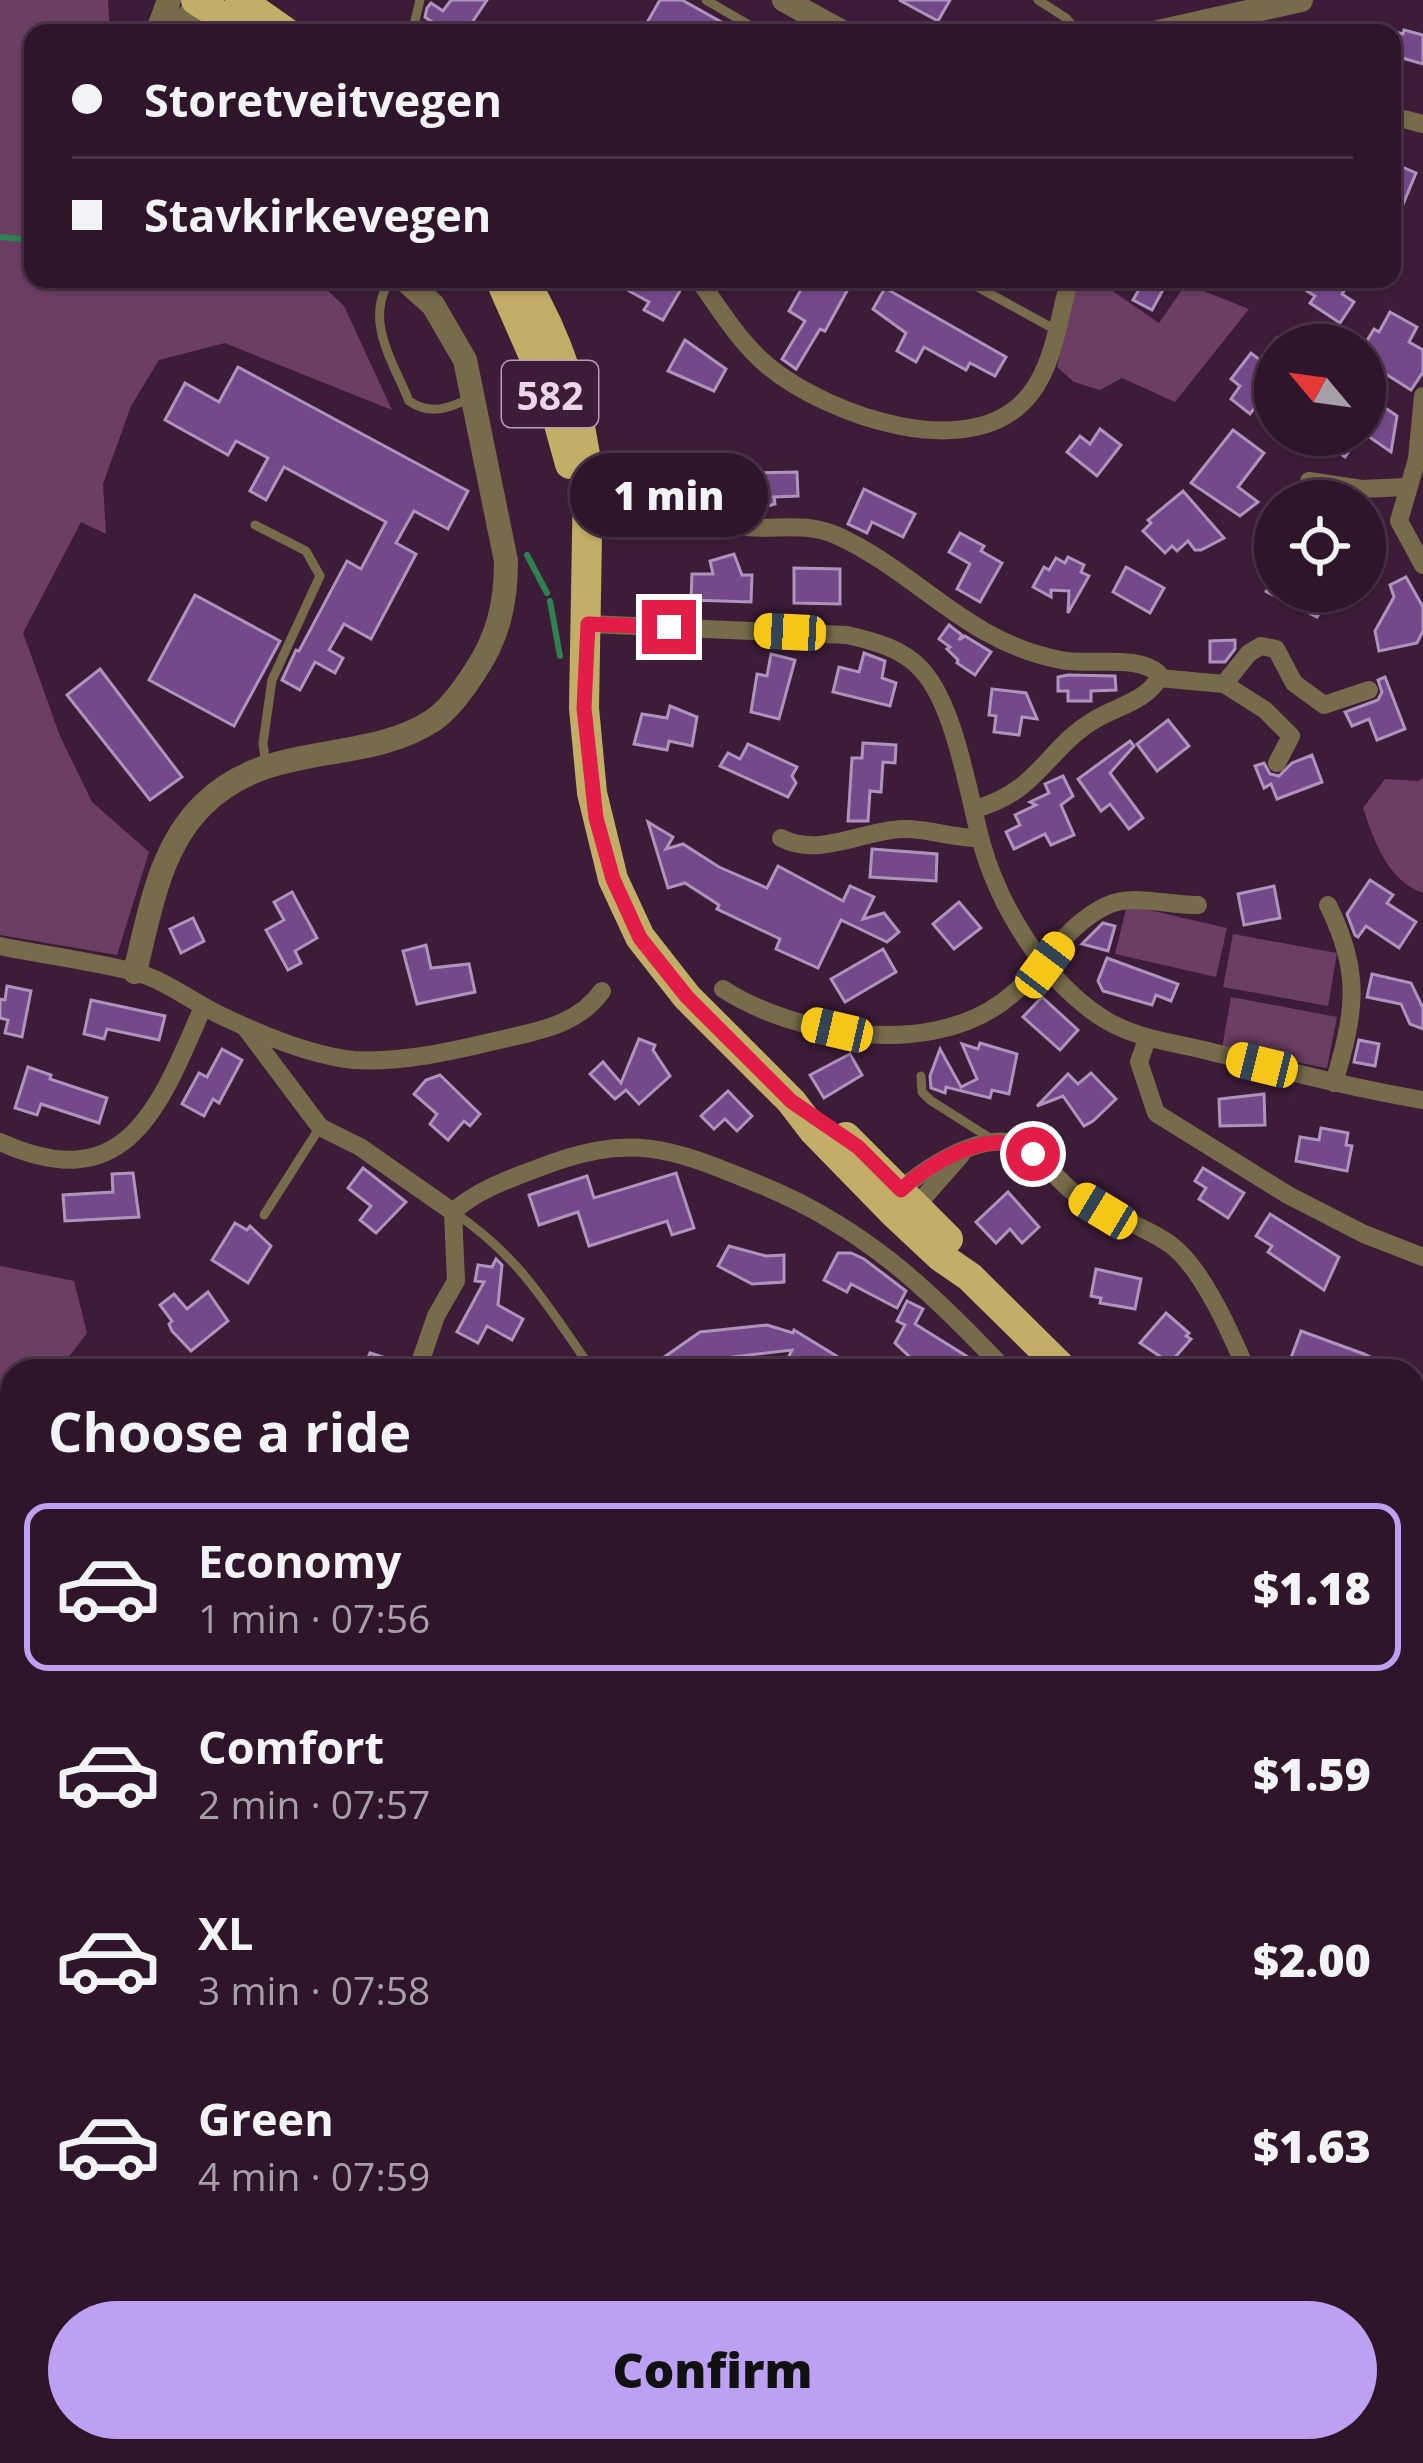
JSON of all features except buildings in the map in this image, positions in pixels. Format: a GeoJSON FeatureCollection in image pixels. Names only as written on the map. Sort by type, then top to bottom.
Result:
{"type":"FeatureCollection","features":[{"type":"Feature","properties":{"kind":"main road"},"geometry":{"type":"LineString","coordinates":[[240,0],[276,24]]}},
{"type":"Feature","properties":{"kind":"main road"},"geometry":{"type":"LineString","coordinates":[[191,1],[232,24]]}},
{"type":"Feature","properties":{"kind":"main road","name":"582"},"geometry":{"type":"LineString","coordinates":[[505,288],[550,395],[588,514]]}},
{"type":"Feature","properties":{"kind":"main road","name":"582"},"geometry":{"type":"LineString","coordinates":[[528,288],[552,333],[585,445],[588,624],[584,708],[603,848],[625,909],[656,962],[791,1101],[858,1147],[904,1202],[954,1246],[970,1277],[1053,1359]]}},
{"type":"Feature","properties":{"kind":"street"},"geometry":{"type":"LineString","coordinates":[[262,0],[282,24]]}},
{"type":"Feature","properties":{"kind":"street"},"geometry":{"type":"LineString","coordinates":[[784,0],[828,24]]}},
{"type":"Feature","properties":{"kind":"street"},"geometry":{"type":"LineString","coordinates":[[1200,24],[1301,0]]}},
{"type":"Feature","properties":{"kind":"street"},"geometry":{"type":"LineString","coordinates":[[167,24],[191,1]]}},
{"type":"Feature","properties":{"kind":"street"},"geometry":{"type":"LineString","coordinates":[[136,972],[163,869],[181,830],[221,789],[266,766],[418,728],[451,704],[485,657],[503,610],[506,561],[460,347],[434,305],[414,288]]}},
{"type":"Feature","properties":{"kind":"street"},"geometry":{"type":"LineString","coordinates":[[705,288],[746,344],[783,378],[835,406],[917,428],[972,428],[1011,412],[1033,392],[1068,288]]}},
{"type":"Feature","properties":{"kind":"street"},"geometry":{"type":"LineString","coordinates":[[1423,396],[1417,459],[1406,487],[1400,529],[1423,566]]}},
{"type":"Feature","properties":{"kind":"street"},"geometry":{"type":"LineString","coordinates":[[1386,488],[1406,487]]}},
{"type":"Feature","properties":{"kind":"street"},"geometry":{"type":"LineString","coordinates":[[722,520],[740,528],[812,525],[842,538],[994,639],[1061,661],[1147,665],[1159,678]]}},
{"type":"Feature","properties":{"kind":"street"},"geometry":{"type":"LineString","coordinates":[[588,624],[847,635],[884,645],[913,662],[931,682],[975,809],[980,838],[1014,917],[1045,965],[1102,1018],[1147,1039],[1423,1100]]}},
{"type":"Feature","properties":{"kind":"street"},"geometry":{"type":"LineString","coordinates":[[1224,684],[1249,653],[1261,646],[1276,649],[1294,683],[1324,705],[1369,690]]}},
{"type":"Feature","properties":{"kind":"street"},"geometry":{"type":"LineString","coordinates":[[975,809],[1022,790],[1093,720],[1147,693],[1159,678]]}},
{"type":"Feature","properties":{"kind":"street"},"geometry":{"type":"LineString","coordinates":[[1159,678],[1224,684],[1265,710],[1291,736],[1277,763]]}},
{"type":"Feature","properties":{"kind":"street"},"geometry":{"type":"LineString","coordinates":[[781,838],[804,847],[906,828],[980,838]]}},
{"type":"Feature","properties":{"kind":"street"},"geometry":{"type":"LineString","coordinates":[[723,989],[770,1015],[882,1037],[916,1033],[986,1012],[1045,965],[1081,920],[1111,903],[1198,905]]}},
{"type":"Feature","properties":{"kind":"street"},"geometry":{"type":"LineString","coordinates":[[1328,905],[1349,950],[1352,997],[1352,1015],[1334,1083]]}},
{"type":"Feature","properties":{"kind":"street"},"geometry":{"type":"LineString","coordinates":[[0,946],[136,972],[245,1027],[347,1059],[397,1058],[485,1043],[566,1022],[592,1006],[602,991]]}},
{"type":"Feature","properties":{"kind":"street"},"geometry":{"type":"LineString","coordinates":[[0,1142],[54,1162],[96,1158],[116,1147],[154,1108],[203,1007]]}},
{"type":"Feature","properties":{"kind":"street"},"geometry":{"type":"LineString","coordinates":[[245,1027],[320,1127],[360,1147],[453,1212]]}},
{"type":"Feature","properties":{"kind":"street"},"geometry":{"type":"LineString","coordinates":[[1147,1039],[1139,1062],[1156,1113],[1288,1196],[1423,1257]]}},
{"type":"Feature","properties":{"kind":"street"},"geometry":{"type":"LineString","coordinates":[[904,1202],[962,1153],[995,1142],[1026,1148],[1082,1199],[1179,1252],[1207,1293],[1241,1359]]}},
{"type":"Feature","properties":{"kind":"street"},"geometry":{"type":"LineString","coordinates":[[421,1359],[436,1316],[456,1281],[453,1212],[464,1201],[501,1184],[582,1153],[628,1146],[683,1153],[797,1198],[847,1226],[917,1281],[994,1359]]}},
{"type":"Feature","properties":{"kind":"lane"},"geometry":{"type":"LineString","coordinates":[[706,0],[747,24]]}},
{"type":"Feature","properties":{"kind":"lane"},"geometry":{"type":"LineString","coordinates":[[1038,0],[1072,24]]}},
{"type":"Feature","properties":{"kind":"lane"},"geometry":{"type":"LineString","coordinates":[[386,288],[377,314],[409,401],[422,410],[447,409],[473,397]]}},
{"type":"Feature","properties":{"kind":"lane"},"geometry":{"type":"LineString","coordinates":[[979,288],[1056,330]]}},
{"type":"Feature","properties":{"kind":"lane"},"geometry":{"type":"LineString","coordinates":[[255,525],[307,551],[320,576],[272,680],[263,743],[266,766]]}},
{"type":"Feature","properties":{"kind":"lane"},"geometry":{"type":"LineString","coordinates":[[921,1076],[922,1092],[930,1100],[995,1142]]}},
{"type":"Feature","properties":{"kind":"lane"},"geometry":{"type":"LineString","coordinates":[[264,1214],[320,1127]]}},
{"type":"Feature","properties":{"kind":"lane"},"geometry":{"type":"LineString","coordinates":[[453,1212],[505,1251],[546,1298],[585,1359]]}},
{"type":"Feature","properties":{"kind":"shaded area"},"geometry":{"type":"Polygon","coordinates":[[[0,0],[108,0],[109,24],[24,24],[24,288],[325,288],[344,306],[392,410],[225,343],[159,360],[131,406],[103,484],[106,534],[81,522],[23,633],[60,736],[92,802],[149,852],[117,955],[0,935],[0,0]]]}},
{"type":"Feature","properties":{"kind":"shaded area"},"geometry":{"type":"Polygon","coordinates":[[[1077,288],[1108,288],[1159,323],[1183,288],[1196,288],[1249,309],[1175,402],[1122,378],[1100,390],[1074,382],[1057,367],[1077,288]]]}},
{"type":"Feature","properties":{"kind":"shaded area"},"geometry":{"type":"Polygon","coordinates":[[[1423,777],[1423,893],[1392,870],[1363,808],[1385,779],[1419,781],[1423,777]]]}},
{"type":"Feature","properties":{"kind":"shaded area"},"geometry":{"type":"Polygon","coordinates":[[[1127,905],[1227,928],[1216,977],[1115,954],[1127,905]]]}},
{"type":"Feature","properties":{"kind":"shaded area"},"geometry":{"type":"Polygon","coordinates":[[[1233,934],[1337,953],[1328,1006],[1223,987],[1233,934]]]}},
{"type":"Feature","properties":{"kind":"shaded area"},"geometry":{"type":"Polygon","coordinates":[[[1231,997],[1337,1017],[1327,1068],[1222,1048],[1231,997]]]}},
{"type":"Feature","properties":{"kind":"shaded area"},"geometry":{"type":"Polygon","coordinates":[[[0,1266],[74,1281],[87,1333],[67,1359],[0,1359],[0,1266]]]}},
{"type":"Feature","properties":{"kind":"waterway"},"geometry":{"type":"LineString","coordinates":[[0,237],[24,239]]}},
{"type":"Feature","properties":{"kind":"waterway"},"geometry":{"type":"LineString","coordinates":[[527,555],[547,593]]}},
{"type":"Feature","properties":{"kind":"waterway"},"geometry":{"type":"LineString","coordinates":[[550,601],[560,656]]}},
{"type":"Feature","properties":{"kind":"route"},"geometry":{"type":"LineString","coordinates":[[669,627],[588,624],[584,708],[603,848],[625,909],[656,962],[791,1101],[858,1147],[901,1190],[936,1160],[995,1142],[1018,1144],[1033,1154]]}}]}
